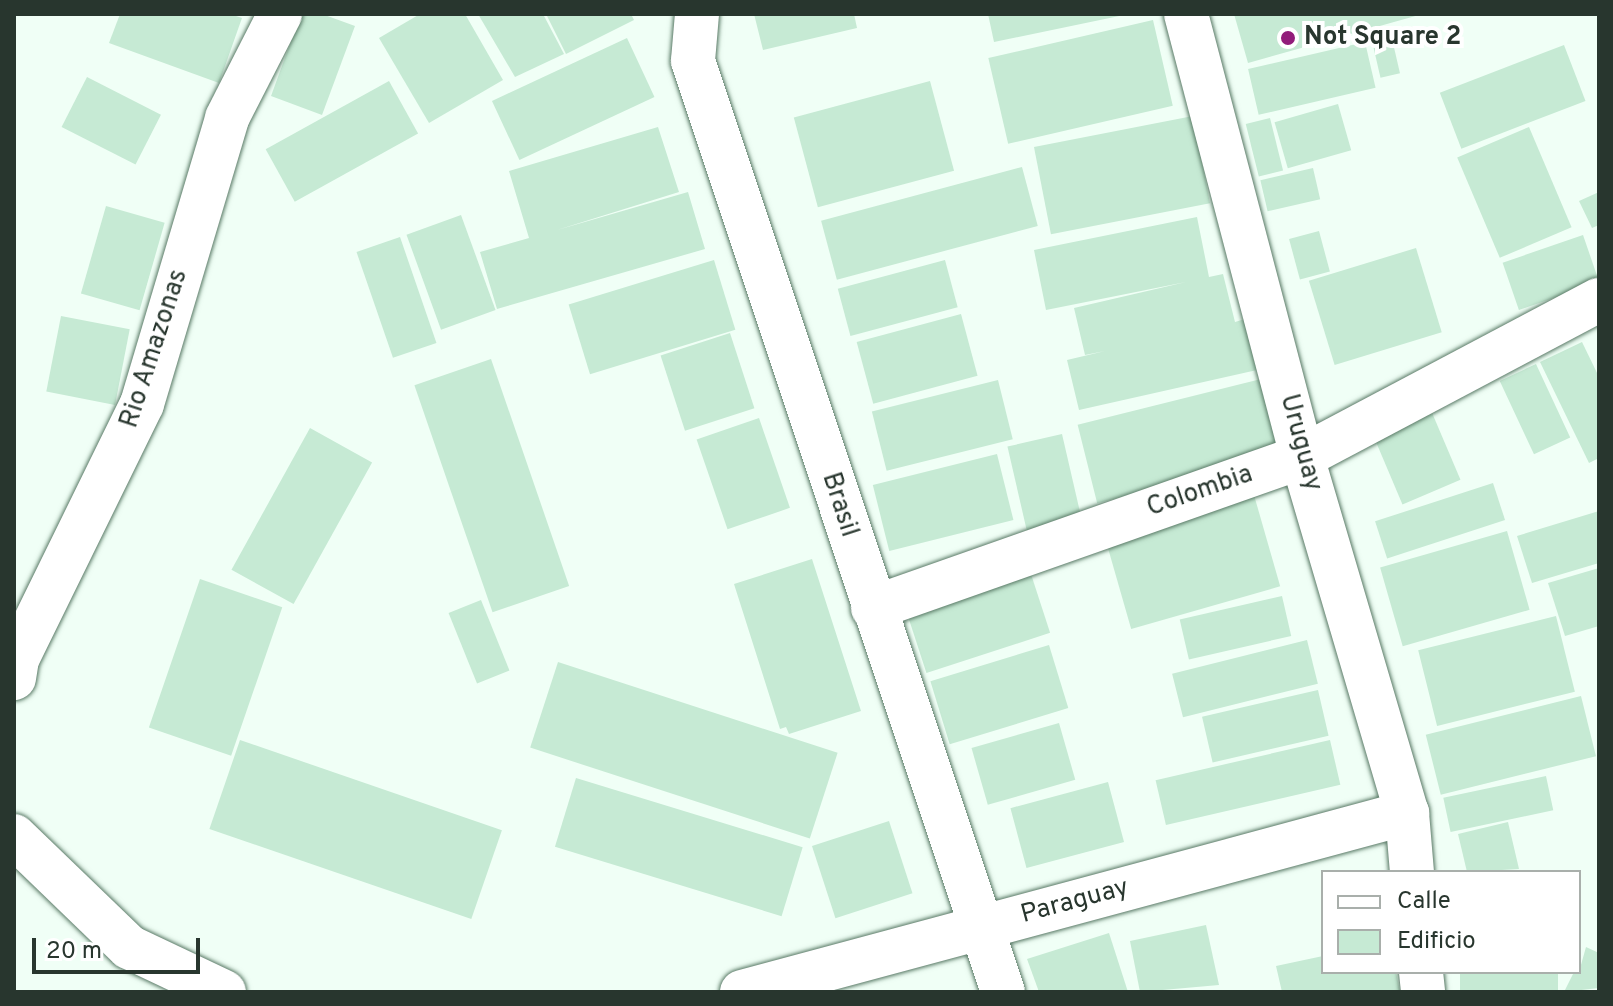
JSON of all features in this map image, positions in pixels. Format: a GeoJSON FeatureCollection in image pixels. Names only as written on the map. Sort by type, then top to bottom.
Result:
{"type":"FeatureCollection","features":[{"type":"Feature","properties":{"kind":"street","name":"Rio Amazonas"},"geometry":{"type":"LineString","coordinates":[[14,678],[17,659],[142,404],[227,118],[280,14]]}},
{"type":"Feature","properties":{"kind":"street","name":"Brasil"},"geometry":{"type":"LineString","coordinates":[[697,14],[693,61],[873,608],[985,926],[1003,992]]}},
{"type":"Feature","properties":{"kind":"street","name":"Uruguay"},"geometry":{"type":"LineString","coordinates":[[1186,14],[1302,457],[1407,813],[1412,870]]}},
{"type":"Feature","properties":{"kind":"street","name":"Colombia"},"geometry":{"type":"LineString","coordinates":[[873,608],[1302,457],[1599,300]]}},
{"type":"Feature","properties":{"kind":"street","name":"Paraguay"},"geometry":{"type":"LineString","coordinates":[[742,992],[1407,813]]}},
{"type":"Feature","properties":{"kind":"street"},"geometry":{"type":"LineString","coordinates":[[15,842],[129,947],[224,992]]}},
{"type":"Feature","properties":{"kind":"building"},"geometry":{"type":"Polygon","coordinates":[[[120,14],[230,14],[242,18],[219,83],[109,43],[120,14]]]}},
{"type":"Feature","properties":{"kind":"building"},"geometry":{"type":"Polygon","coordinates":[[[301,14],[322,14],[355,26],[322,115],[271,96],[301,14]]]}},
{"type":"Feature","properties":{"kind":"building"},"geometry":{"type":"Polygon","coordinates":[[[420,14],[465,14],[503,80],[429,123],[379,38],[420,14]]]}},
{"type":"Feature","properties":{"kind":"building"},"geometry":{"type":"Polygon","coordinates":[[[478,14],[543,14],[564,54],[515,77],[478,14]]]}},
{"type":"Feature","properties":{"kind":"building"},"geometry":{"type":"Polygon","coordinates":[[[546,14],[631,14],[634,20],[566,54],[546,14]]]}},
{"type":"Feature","properties":{"kind":"building"},"geometry":{"type":"Polygon","coordinates":[[[754,14],[854,14],[857,28],[763,50],[754,14]]]}},
{"type":"Feature","properties":{"kind":"building"},"geometry":{"type":"Polygon","coordinates":[[[988,14],[1124,14],[1124,15],[994,42],[988,14]]]}},
{"type":"Feature","properties":{"kind":"building","name":"Not Square 2"},"geometry":{"type":"Polygon","coordinates":[[[1234,14],[1419,14],[1419,15],[1248,63],[1234,14]]]}},
{"type":"Feature","properties":{"kind":"building"},"geometry":{"type":"Polygon","coordinates":[[[1153,20],[1173,106],[1008,144],[988,58],[1153,20]]]}},
{"type":"Feature","properties":{"kind":"building"},"geometry":{"type":"Polygon","coordinates":[[[627,38],[654,97],[519,160],[492,101],[627,38]]]}},
{"type":"Feature","properties":{"kind":"building"},"geometry":{"type":"Polygon","coordinates":[[[1365,42],[1376,88],[1259,115],[1248,69],[1365,42]]]}},
{"type":"Feature","properties":{"kind":"building"},"geometry":{"type":"Polygon","coordinates":[[[1393,43],[1400,73],[1380,78],[1374,47],[1393,43]]]}},
{"type":"Feature","properties":{"kind":"building"},"geometry":{"type":"Polygon","coordinates":[[[1564,45],[1586,101],[1461,149],[1440,93],[1564,45]]]}},
{"type":"Feature","properties":{"kind":"building"},"geometry":{"type":"Polygon","coordinates":[[[87,77],[161,115],[136,165],[62,127],[87,77]]]}},
{"type":"Feature","properties":{"kind":"building"},"geometry":{"type":"Polygon","coordinates":[[[389,81],[418,133],[295,202],[266,149],[389,81]]]}},
{"type":"Feature","properties":{"kind":"building"},"geometry":{"type":"Polygon","coordinates":[[[930,81],[954,171],[818,207],[794,117],[930,81]]]}},
{"type":"Feature","properties":{"kind":"building"},"geometry":{"type":"Polygon","coordinates":[[[1338,104],[1351,150],[1288,168],[1275,122],[1338,104]]]}},
{"type":"Feature","properties":{"kind":"building"},"geometry":{"type":"Polygon","coordinates":[[[1193,116],[1210,203],[1051,234],[1034,147],[1193,116]]]}},
{"type":"Feature","properties":{"kind":"building"},"geometry":{"type":"Polygon","coordinates":[[[1270,118],[1283,170],[1259,176],[1246,124],[1270,118]]]}},
{"type":"Feature","properties":{"kind":"building"},"geometry":{"type":"Polygon","coordinates":[[[658,127],[679,192],[557,230],[688,192],[705,249],[497,309],[480,252],[529,238],[509,171],[658,127]]]}},
{"type":"Feature","properties":{"kind":"building"},"geometry":{"type":"Polygon","coordinates":[[[1529,127],[1572,227],[1500,258],[1457,157],[1529,127]]]}},
{"type":"Feature","properties":{"kind":"building"},"geometry":{"type":"Polygon","coordinates":[[[1022,167],[1038,226],[837,280],[821,221],[1022,167]]]}},
{"type":"Feature","properties":{"kind":"building"},"geometry":{"type":"Polygon","coordinates":[[[1313,168],[1320,199],[1268,211],[1260,180],[1313,168]]]}},
{"type":"Feature","properties":{"kind":"building"},"geometry":{"type":"Polygon","coordinates":[[[1599,192],[1599,225],[1592,228],[1579,201],[1599,192]]]}},
{"type":"Feature","properties":{"kind":"building"},"geometry":{"type":"Polygon","coordinates":[[[106,206],[165,223],[140,310],[81,293],[106,206]]]}},
{"type":"Feature","properties":{"kind":"building"},"geometry":{"type":"Polygon","coordinates":[[[461,215],[496,310],[441,330],[406,235],[461,215]]]}},
{"type":"Feature","properties":{"kind":"building"},"geometry":{"type":"Polygon","coordinates":[[[1197,217],[1209,277],[1223,274],[1235,322],[1245,319],[1257,370],[1079,410],[1067,360],[1105,351],[1085,355],[1074,308],[1186,282],[1046,310],[1034,250],[1197,217]]]}},
{"type":"Feature","properties":{"kind":"building"},"geometry":{"type":"Polygon","coordinates":[[[1319,231],[1330,272],[1300,280],[1289,239],[1319,231]]]}},
{"type":"Feature","properties":{"kind":"building"},"geometry":{"type":"Polygon","coordinates":[[[1583,235],[1599,282],[1519,310],[1503,263],[1583,235]]]}},
{"type":"Feature","properties":{"kind":"building"},"geometry":{"type":"Polygon","coordinates":[[[400,237],[436,343],[393,358],[357,252],[400,237]]]}},
{"type":"Feature","properties":{"kind":"building"},"geometry":{"type":"Polygon","coordinates":[[[1416,248],[1442,332],[1335,365],[1309,281],[1416,248]]]}},
{"type":"Feature","properties":{"kind":"building"},"geometry":{"type":"Polygon","coordinates":[[[714,260],[735,330],[590,374],[569,304],[714,260]]]}},
{"type":"Feature","properties":{"kind":"building"},"geometry":{"type":"Polygon","coordinates":[[[945,260],[958,307],[850,336],[838,289],[945,260]]]}},
{"type":"Feature","properties":{"kind":"building"},"geometry":{"type":"Polygon","coordinates":[[[961,314],[978,376],[873,404],[857,342],[961,314]]]}},
{"type":"Feature","properties":{"kind":"building"},"geometry":{"type":"Polygon","coordinates":[[[61,316],[130,329],[115,405],[46,392],[61,316]]]}},
{"type":"Feature","properties":{"kind":"building"},"geometry":{"type":"Polygon","coordinates":[[[730,333],[754,408],[685,431],[661,356],[730,333]]]}},
{"type":"Feature","properties":{"kind":"building"},"geometry":{"type":"Polygon","coordinates":[[[1582,342],[1599,377],[1599,458],[1589,463],[1540,362],[1582,342]]]}},
{"type":"Feature","properties":{"kind":"building"},"geometry":{"type":"Polygon","coordinates":[[[491,359],[569,586],[493,612],[414,385],[491,359]]]}},
{"type":"Feature","properties":{"kind":"building"},"geometry":{"type":"Polygon","coordinates":[[[1536,364],[1570,437],[1534,454],[1500,381],[1536,364]]]}},
{"type":"Feature","properties":{"kind":"building"},"geometry":{"type":"Polygon","coordinates":[[[1261,379],[1281,458],[1097,503],[1078,425],[1261,379]]]}},
{"type":"Feature","properties":{"kind":"building"},"geometry":{"type":"Polygon","coordinates":[[[998,380],[1013,439],[887,471],[872,411],[998,380]]]}},
{"type":"Feature","properties":{"kind":"building"},"geometry":{"type":"Polygon","coordinates":[[[1430,408],[1460,480],[1402,504],[1372,433],[1430,408]]]}},
{"type":"Feature","properties":{"kind":"building"},"geometry":{"type":"Polygon","coordinates":[[[759,418],[790,508],[728,529],[697,439],[759,418]]]}},
{"type":"Feature","properties":{"kind":"building"},"geometry":{"type":"Polygon","coordinates":[[[310,428],[372,462],[294,604],[231,570],[310,428]]]}},
{"type":"Feature","properties":{"kind":"building"},"geometry":{"type":"Polygon","coordinates":[[[1062,434],[1081,518],[1027,530],[1007,447],[1062,434]]]}},
{"type":"Feature","properties":{"kind":"building"},"geometry":{"type":"Polygon","coordinates":[[[997,454],[1013,520],[889,551],[873,485],[997,454]]]}},
{"type":"Feature","properties":{"kind":"building"},"geometry":{"type":"Polygon","coordinates":[[[1493,483],[1505,520],[1387,558],[1375,521],[1493,483]]]}},
{"type":"Feature","properties":{"kind":"building"},"geometry":{"type":"Polygon","coordinates":[[[1254,495],[1280,586],[1131,629],[1105,538],[1254,495]]]}},
{"type":"Feature","properties":{"kind":"building"},"geometry":{"type":"Polygon","coordinates":[[[1599,511],[1599,563],[1532,583],[1517,536],[1599,511]]]}},
{"type":"Feature","properties":{"kind":"building"},"geometry":{"type":"Polygon","coordinates":[[[1507,531],[1530,610],[1403,646],[1380,567],[1507,531]]]}},
{"type":"Feature","properties":{"kind":"building"},"geometry":{"type":"Polygon","coordinates":[[[812,559],[861,711],[789,734],[786,727],[780,729],[734,584],[812,559]]]}},
{"type":"Feature","properties":{"kind":"building"},"geometry":{"type":"Polygon","coordinates":[[[1599,568],[1599,626],[1565,636],[1548,583],[1599,568]]]}},
{"type":"Feature","properties":{"kind":"building"},"geometry":{"type":"Polygon","coordinates":[[[1030,571],[1050,633],[926,673],[906,611],[1030,571]]]}},
{"type":"Feature","properties":{"kind":"building"},"geometry":{"type":"Polygon","coordinates":[[[200,579],[282,607],[231,756],[149,727],[200,579]]]}},
{"type":"Feature","properties":{"kind":"building"},"geometry":{"type":"Polygon","coordinates":[[[1282,596],[1291,636],[1189,660],[1180,620],[1282,596]]]}},
{"type":"Feature","properties":{"kind":"building"},"geometry":{"type":"Polygon","coordinates":[[[481,600],[509,670],[477,684],[449,613],[481,600]]]}},
{"type":"Feature","properties":{"kind":"building"},"geometry":{"type":"Polygon","coordinates":[[[1556,616],[1575,692],[1437,726],[1418,650],[1556,616]]]}},
{"type":"Feature","properties":{"kind":"building"},"geometry":{"type":"Polygon","coordinates":[[[1307,640],[1318,684],[1183,717],[1172,674],[1307,640]]]}},
{"type":"Feature","properties":{"kind":"building"},"geometry":{"type":"Polygon","coordinates":[[[1049,645],[1068,708],[950,744],[930,681],[1049,645]]]}},
{"type":"Feature","properties":{"kind":"building"},"geometry":{"type":"Polygon","coordinates":[[[558,662],[838,753],[810,838],[530,748],[558,662]]]}},
{"type":"Feature","properties":{"kind":"building"},"geometry":{"type":"Polygon","coordinates":[[[1318,690],[1329,736],[1213,763],[1202,717],[1318,690]]]}},
{"type":"Feature","properties":{"kind":"building"},"geometry":{"type":"Polygon","coordinates":[[[1581,696],[1596,756],[1441,795],[1426,735],[1581,696]]]}},
{"type":"Feature","properties":{"kind":"building"},"geometry":{"type":"Polygon","coordinates":[[[1059,723],[1075,780],[988,805],[972,748],[1059,723]]]}},
{"type":"Feature","properties":{"kind":"building"},"geometry":{"type":"Polygon","coordinates":[[[240,740],[502,830],[471,919],[209,829],[240,740]]]}},
{"type":"Feature","properties":{"kind":"building"},"geometry":{"type":"Polygon","coordinates":[[[1330,740],[1340,785],[1166,825],[1156,780],[1330,740]]]}},
{"type":"Feature","properties":{"kind":"building"},"geometry":{"type":"Polygon","coordinates":[[[1546,776],[1553,810],[1451,832],[1443,798],[1546,776]]]}},
{"type":"Feature","properties":{"kind":"building"},"geometry":{"type":"Polygon","coordinates":[[[576,778],[803,847],[782,916],[555,847],[576,778]]]}},
{"type":"Feature","properties":{"kind":"building"},"geometry":{"type":"Polygon","coordinates":[[[1108,782],[1124,842],[1026,868],[1010,808],[1108,782]]]}},
{"type":"Feature","properties":{"kind":"building"},"geometry":{"type":"Polygon","coordinates":[[[889,821],[912,893],[835,918],[812,846],[889,821]]]}},
{"type":"Feature","properties":{"kind":"building"},"geometry":{"type":"Polygon","coordinates":[[[1508,822],[1519,869],[1467,870],[1458,834],[1508,822]]]}},
{"type":"Feature","properties":{"kind":"building"},"geometry":{"type":"Polygon","coordinates":[[[1206,925],[1219,985],[1140,992],[1130,941],[1206,925]]]}},
{"type":"Feature","properties":{"kind":"building"},"geometry":{"type":"Polygon","coordinates":[[[1109,933],[1128,992],[1039,992],[1027,959],[1109,933]]]}},
{"type":"Feature","properties":{"kind":"building"},"geometry":{"type":"Polygon","coordinates":[[[1586,947],[1599,953],[1599,988],[1564,992],[1573,974],[1581,974],[1586,947]]]}},
{"type":"Feature","properties":{"kind":"building"},"geometry":{"type":"Polygon","coordinates":[[[1321,956],[1321,974],[1396,974],[1400,992],[1282,992],[1276,966],[1321,956]]]}},
{"type":"Feature","properties":{"kind":"building"},"geometry":{"type":"Polygon","coordinates":[[[1460,974],[1558,974],[1558,992],[1460,992],[1460,974]]]}},
{"type":"Feature","properties":{"kind":"place","name":"Not Square 2"},"geometry":{"type":"Point","coordinates":[1288,38]}}]}
